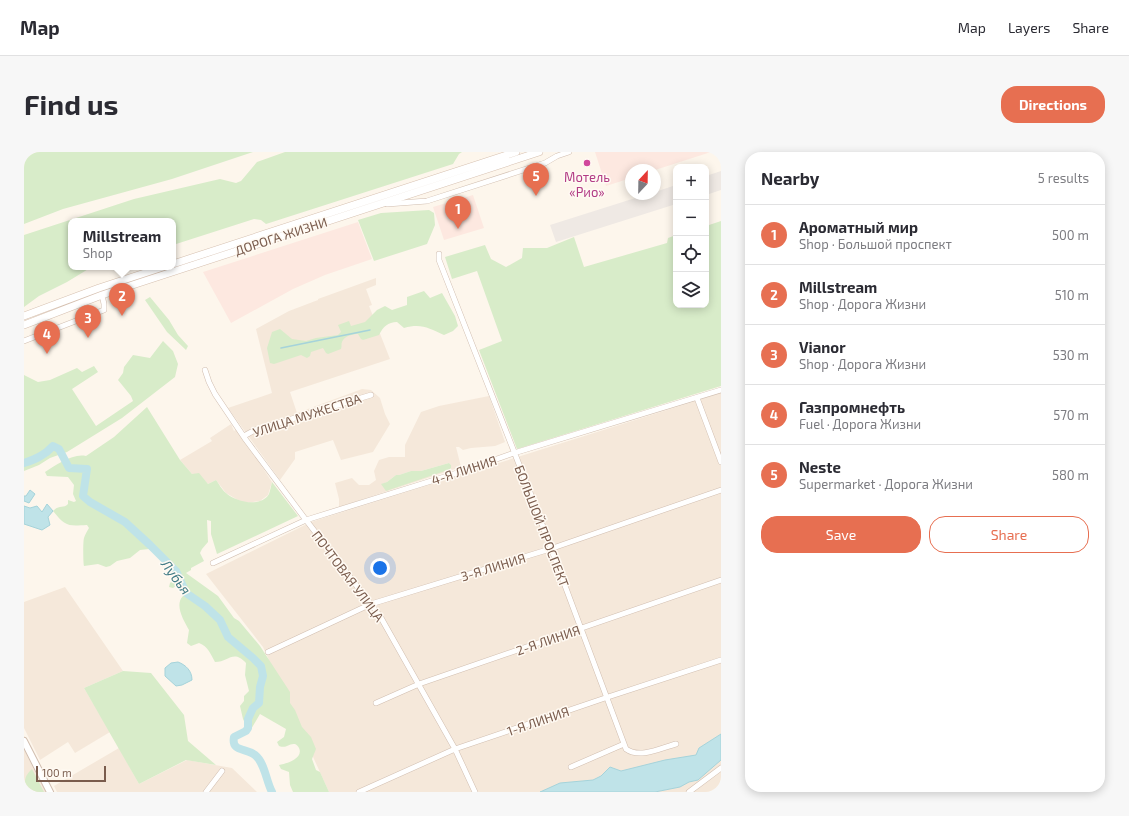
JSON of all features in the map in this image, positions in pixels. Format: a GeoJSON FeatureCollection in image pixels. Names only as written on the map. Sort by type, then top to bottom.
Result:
{"type":"FeatureCollection","features":[{"type":"Feature","properties":{"kind":"main road","name":"ДОРОГА ЖИЗНИ"},"geometry":{"type":"LineString","coordinates":[[176,263],[516,152]]}},
{"type":"Feature","properties":{"kind":"main road","name":"ДОРОГА ЖИЗНИ"},"geometry":{"type":"LineString","coordinates":[[24,324],[102,295],[539,152]]}},
{"type":"Feature","properties":{"kind":"main road"},"geometry":{"type":"LineString","coordinates":[[24,316],[99,288],[154,270]]}},
{"type":"Feature","properties":{"kind":"street"},"geometry":{"type":"LineString","coordinates":[[380,204],[427,201],[545,162],[569,152]]}},
{"type":"Feature","properties":{"kind":"street","name":"БОЛЬШОЙ ПРОСПЕКТ"},"geometry":{"type":"LineString","coordinates":[[439,254],[481,369],[608,697],[624,744]]}},
{"type":"Feature","properties":{"kind":"street"},"geometry":{"type":"LineString","coordinates":[[24,341],[104,310],[102,295]]}},
{"type":"Feature","properties":{"kind":"street","name":"ПОЧТОВАЯ УЛИЦА"},"geometry":{"type":"LineString","coordinates":[[205,370],[208,382],[215,394],[244,436],[380,616],[455,749],[475,792]]}},
{"type":"Feature","properties":{"kind":"street","name":"4-Я ЛИНИЯ"},"geometry":{"type":"LineString","coordinates":[[213,564],[306,520],[457,473],[514,453],[721,390]]}},
{"type":"Feature","properties":{"kind":"street","name":"УЛИЦА МУЖЕСТВА"},"geometry":{"type":"LineString","coordinates":[[244,436],[255,430],[371,395]]}},
{"type":"Feature","properties":{"kind":"street"},"geometry":{"type":"LineString","coordinates":[[697,398],[721,462]]}},
{"type":"Feature","properties":{"kind":"street","name":"3-Я ЛИНИЯ"},"geometry":{"type":"LineString","coordinates":[[268,652],[371,604],[550,549],[721,490]]}},
{"type":"Feature","properties":{"kind":"street","name":"2-Я ЛИНИЯ"},"geometry":{"type":"LineString","coordinates":[[376,702],[418,684],[582,629],[721,580]]}},
{"type":"Feature","properties":{"kind":"street","name":"1-Я ЛИНИЯ"},"geometry":{"type":"LineString","coordinates":[[360,792],[455,749],[608,697],[721,662]]}},
{"type":"Feature","properties":{"kind":"street"},"geometry":{"type":"LineString","coordinates":[[24,740],[50,792]]}},
{"type":"Feature","properties":{"kind":"street"},"geometry":{"type":"LineString","coordinates":[[571,767],[624,744],[629,751],[638,753],[676,744]]}},
{"type":"Feature","properties":{"kind":"street"},"geometry":{"type":"LineString","coordinates":[[689,792],[721,768]]}},
{"type":"Feature","properties":{"kind":"street"},"geometry":{"type":"LineString","coordinates":[[206,792],[222,771]]}},
{"type":"Feature","properties":{"kind":"shaded area"},"geometry":{"type":"Polygon","coordinates":[[[595,152],[711,152],[661,168],[661,164],[625,164],[625,180],[606,186],[595,152]]]}},
{"type":"Feature","properties":{"kind":"shaded area"},"geometry":{"type":"Polygon","coordinates":[[[721,171],[721,190],[709,194],[709,175],[721,171]]]}},
{"type":"Feature","properties":{"kind":"shaded area"},"geometry":{"type":"Polygon","coordinates":[[[673,186],[673,205],[556,242],[550,225],[629,200],[661,200],[661,190],[673,186]]]}},
{"type":"Feature","properties":{"kind":"shaded area"},"geometry":{"type":"Polygon","coordinates":[[[473,195],[484,228],[444,240],[433,207],[473,195]]]}},
{"type":"Feature","properties":{"kind":"shaded area"},"geometry":{"type":"Polygon","coordinates":[[[358,222],[372,259],[325,275],[293,289],[231,323],[203,272],[358,222]]]}},
{"type":"Feature","properties":{"kind":"shaded area"},"geometry":{"type":"Polygon","coordinates":[[[376,278],[376,285],[366,289],[372,305],[369,306],[390,359],[290,392],[297,413],[362,389],[371,390],[380,398],[390,424],[373,452],[341,460],[333,440],[295,452],[295,459],[280,480],[228,408],[272,393],[256,329],[289,311],[376,278]]]}},
{"type":"Feature","properties":{"kind":"shaded area"},"geometry":{"type":"Polygon","coordinates":[[[721,393],[721,792],[329,792],[263,647],[206,574],[311,522],[721,393]]]}},
{"type":"Feature","properties":{"kind":"shaded area"},"geometry":{"type":"Polygon","coordinates":[[[489,396],[505,442],[495,446],[463,450],[456,447],[461,467],[339,507],[339,499],[335,483],[352,478],[359,485],[369,485],[376,480],[374,471],[379,460],[389,457],[405,457],[405,445],[421,412],[439,406],[489,396]],[[449,463],[421,471],[411,471],[396,475],[382,484],[451,465],[449,463]]]}},
{"type":"Feature","properties":{"kind":"shaded area"},"geometry":{"type":"Polygon","coordinates":[[[231,424],[234,431],[237,429],[272,482],[268,495],[260,501],[246,503],[238,500],[226,493],[216,480],[208,484],[199,474],[192,474],[180,460],[212,441],[210,438],[231,424]]]}},
{"type":"Feature","properties":{"kind":"shaded area"},"geometry":{"type":"Polygon","coordinates":[[[65,587],[123,671],[84,688],[110,732],[75,753],[68,742],[40,760],[24,728],[24,602],[65,587]]]}},
{"type":"Feature","properties":{"kind":"shaded area"},"geometry":{"type":"Polygon","coordinates":[[[119,748],[139,784],[187,760],[232,768],[257,792],[57,792],[54,786],[119,748]]]}},
{"type":"Feature","properties":{"kind":"shaded area"},"geometry":{"type":"Polygon","coordinates":[[[24,749],[38,778],[46,792],[24,792],[24,749]]]}},
{"type":"Feature","properties":{"kind":"green space"},"geometry":{"type":"Polygon","coordinates":[[[24,152],[253,152],[172,179],[63,209],[24,224],[24,152]]]}},
{"type":"Feature","properties":{"kind":"green space"},"geometry":{"type":"Polygon","coordinates":[[[285,152],[462,152],[453,164],[266,224],[261,220],[254,219],[176,244],[176,218],[76,218],[134,199],[220,179],[236,183],[241,181],[257,162],[285,152]]]}},
{"type":"Feature","properties":{"kind":"green space"},"geometry":{"type":"Polygon","coordinates":[[[429,210],[434,213],[435,225],[427,244],[374,261],[358,220],[381,213],[429,210]]]}},
{"type":"Feature","properties":{"kind":"green space"},"geometry":{"type":"Polygon","coordinates":[[[68,221],[68,270],[87,270],[39,296],[24,307],[24,235],[68,221]]]}},
{"type":"Feature","properties":{"kind":"green space"},"geometry":{"type":"Polygon","coordinates":[[[721,221],[721,386],[517,449],[479,350],[502,341],[477,271],[452,279],[445,257],[485,245],[491,259],[506,267],[522,258],[523,248],[547,248],[574,237],[584,267],[667,243],[668,238],[673,236],[673,308],[709,308],[709,225],[721,221]]]}},
{"type":"Feature","properties":{"kind":"green space"},"geometry":{"type":"Polygon","coordinates":[[[424,291],[430,298],[442,293],[455,316],[458,326],[453,331],[444,335],[429,328],[420,326],[404,328],[397,322],[394,322],[386,326],[379,335],[363,340],[358,334],[351,335],[343,340],[341,349],[328,354],[323,348],[311,352],[310,356],[307,358],[301,355],[274,364],[270,363],[267,348],[272,332],[280,329],[292,339],[306,341],[338,335],[341,332],[338,325],[349,321],[351,326],[365,322],[377,310],[385,306],[392,310],[407,305],[407,297],[424,291]]]}},
{"type":"Feature","properties":{"kind":"green space"},"geometry":{"type":"Polygon","coordinates":[[[150,297],[188,346],[186,350],[167,332],[145,300],[150,297]]]}},
{"type":"Feature","properties":{"kind":"green space"},"geometry":{"type":"Polygon","coordinates":[[[163,341],[173,351],[178,364],[175,377],[122,418],[67,452],[50,458],[39,465],[24,471],[24,375],[38,382],[50,380],[77,368],[82,372],[94,366],[98,372],[72,389],[96,426],[133,401],[131,396],[118,380],[123,373],[124,367],[133,355],[150,358],[163,341]]]}},
{"type":"Feature","properties":{"kind":"green space"},"geometry":{"type":"Polygon","coordinates":[[[147,407],[180,460],[192,474],[199,473],[208,484],[216,480],[223,490],[230,496],[248,502],[260,501],[265,498],[269,494],[272,482],[298,516],[217,554],[211,534],[211,521],[207,520],[208,542],[200,553],[204,561],[191,568],[191,570],[186,573],[218,596],[234,618],[239,621],[260,646],[290,692],[290,703],[295,710],[302,727],[311,737],[316,749],[312,759],[316,770],[320,772],[329,792],[293,792],[290,785],[289,772],[281,769],[279,765],[294,760],[300,752],[299,748],[295,744],[284,747],[279,746],[277,742],[284,737],[286,729],[260,714],[250,731],[242,735],[241,732],[245,729],[246,725],[240,706],[244,701],[244,696],[249,691],[245,675],[246,663],[238,657],[231,657],[215,662],[205,646],[199,643],[191,646],[187,643],[189,630],[181,613],[179,604],[183,596],[182,591],[176,586],[173,588],[169,587],[173,580],[171,571],[168,567],[149,549],[140,550],[130,558],[117,561],[110,566],[106,567],[98,564],[84,566],[84,540],[85,534],[89,528],[87,525],[71,525],[64,523],[53,511],[68,504],[68,500],[74,502],[76,501],[73,494],[74,485],[68,477],[47,476],[45,472],[70,458],[76,456],[86,456],[114,437],[147,407]]]}},
{"type":"Feature","properties":{"kind":"green space"},"geometry":{"type":"Polygon","coordinates":[[[449,463],[451,465],[451,469],[386,491],[381,484],[387,482],[396,475],[411,471],[421,471],[449,463]]]}},
{"type":"Feature","properties":{"kind":"green space"},"geometry":{"type":"Polygon","coordinates":[[[123,671],[151,673],[184,715],[188,741],[216,765],[186,760],[139,784],[84,688],[123,671]]]}},
{"type":"Feature","properties":{"kind":"green space"},"geometry":{"type":"Polygon","coordinates":[[[32,769],[44,792],[26,792],[25,779],[27,774],[32,769]]]}},
{"type":"Feature","properties":{"kind":"water"},"geometry":{"type":"Polygon","coordinates":[[[30,490],[35,494],[29,503],[24,501],[24,496],[26,496],[30,490]]]}},
{"type":"Feature","properties":{"kind":"water"},"geometry":{"type":"Polygon","coordinates":[[[47,504],[53,511],[48,517],[50,525],[42,530],[24,524],[24,506],[30,508],[37,506],[42,512],[47,504]]]}},
{"type":"Feature","properties":{"kind":"water"},"geometry":{"type":"Polygon","coordinates":[[[178,662],[188,669],[192,680],[176,686],[165,676],[165,668],[171,663],[178,662]]]}},
{"type":"Feature","properties":{"kind":"water"},"geometry":{"type":"Polygon","coordinates":[[[721,734],[721,760],[698,780],[689,782],[680,787],[655,792],[540,792],[560,783],[593,780],[601,776],[610,767],[621,771],[665,760],[696,755],[699,748],[721,734]]]}},
{"type":"Feature","properties":{"kind":"waterway"},"geometry":{"type":"LineString","coordinates":[[281,348],[370,330]]}},
{"type":"Feature","properties":{"kind":"waterway","name":"Лубья"},"geometry":{"type":"LineString","coordinates":[[24,463],[47,452],[53,446],[59,449],[69,468],[87,469],[83,496],[90,502],[125,522],[150,545],[176,571],[186,593],[205,606],[220,620],[228,637],[261,666],[263,676],[260,687],[259,703],[253,708],[248,719],[248,728],[246,731],[234,737],[234,742],[237,747],[255,755],[258,758],[272,792]]}},
{"type":"Feature","properties":{"kind":"place","name":"Мотель «Рио»"},"geometry":{"type":"Point","coordinates":[587,163]}},
{"type":"Feature","properties":{"kind":"place","name":"Neste"},"geometry":{"type":"Point","coordinates":[536,196]}},
{"type":"Feature","properties":{"kind":"place","name":"Ароматный мир"},"geometry":{"type":"Point","coordinates":[458,229]}},
{"type":"Feature","properties":{"kind":"place","name":"Millstream"},"geometry":{"type":"Point","coordinates":[122,316]}},
{"type":"Feature","properties":{"kind":"place","name":"Vianor"},"geometry":{"type":"Point","coordinates":[88,338]}},
{"type":"Feature","properties":{"kind":"place","name":"Газпромнефть"},"geometry":{"type":"Point","coordinates":[47,354]}}]}
